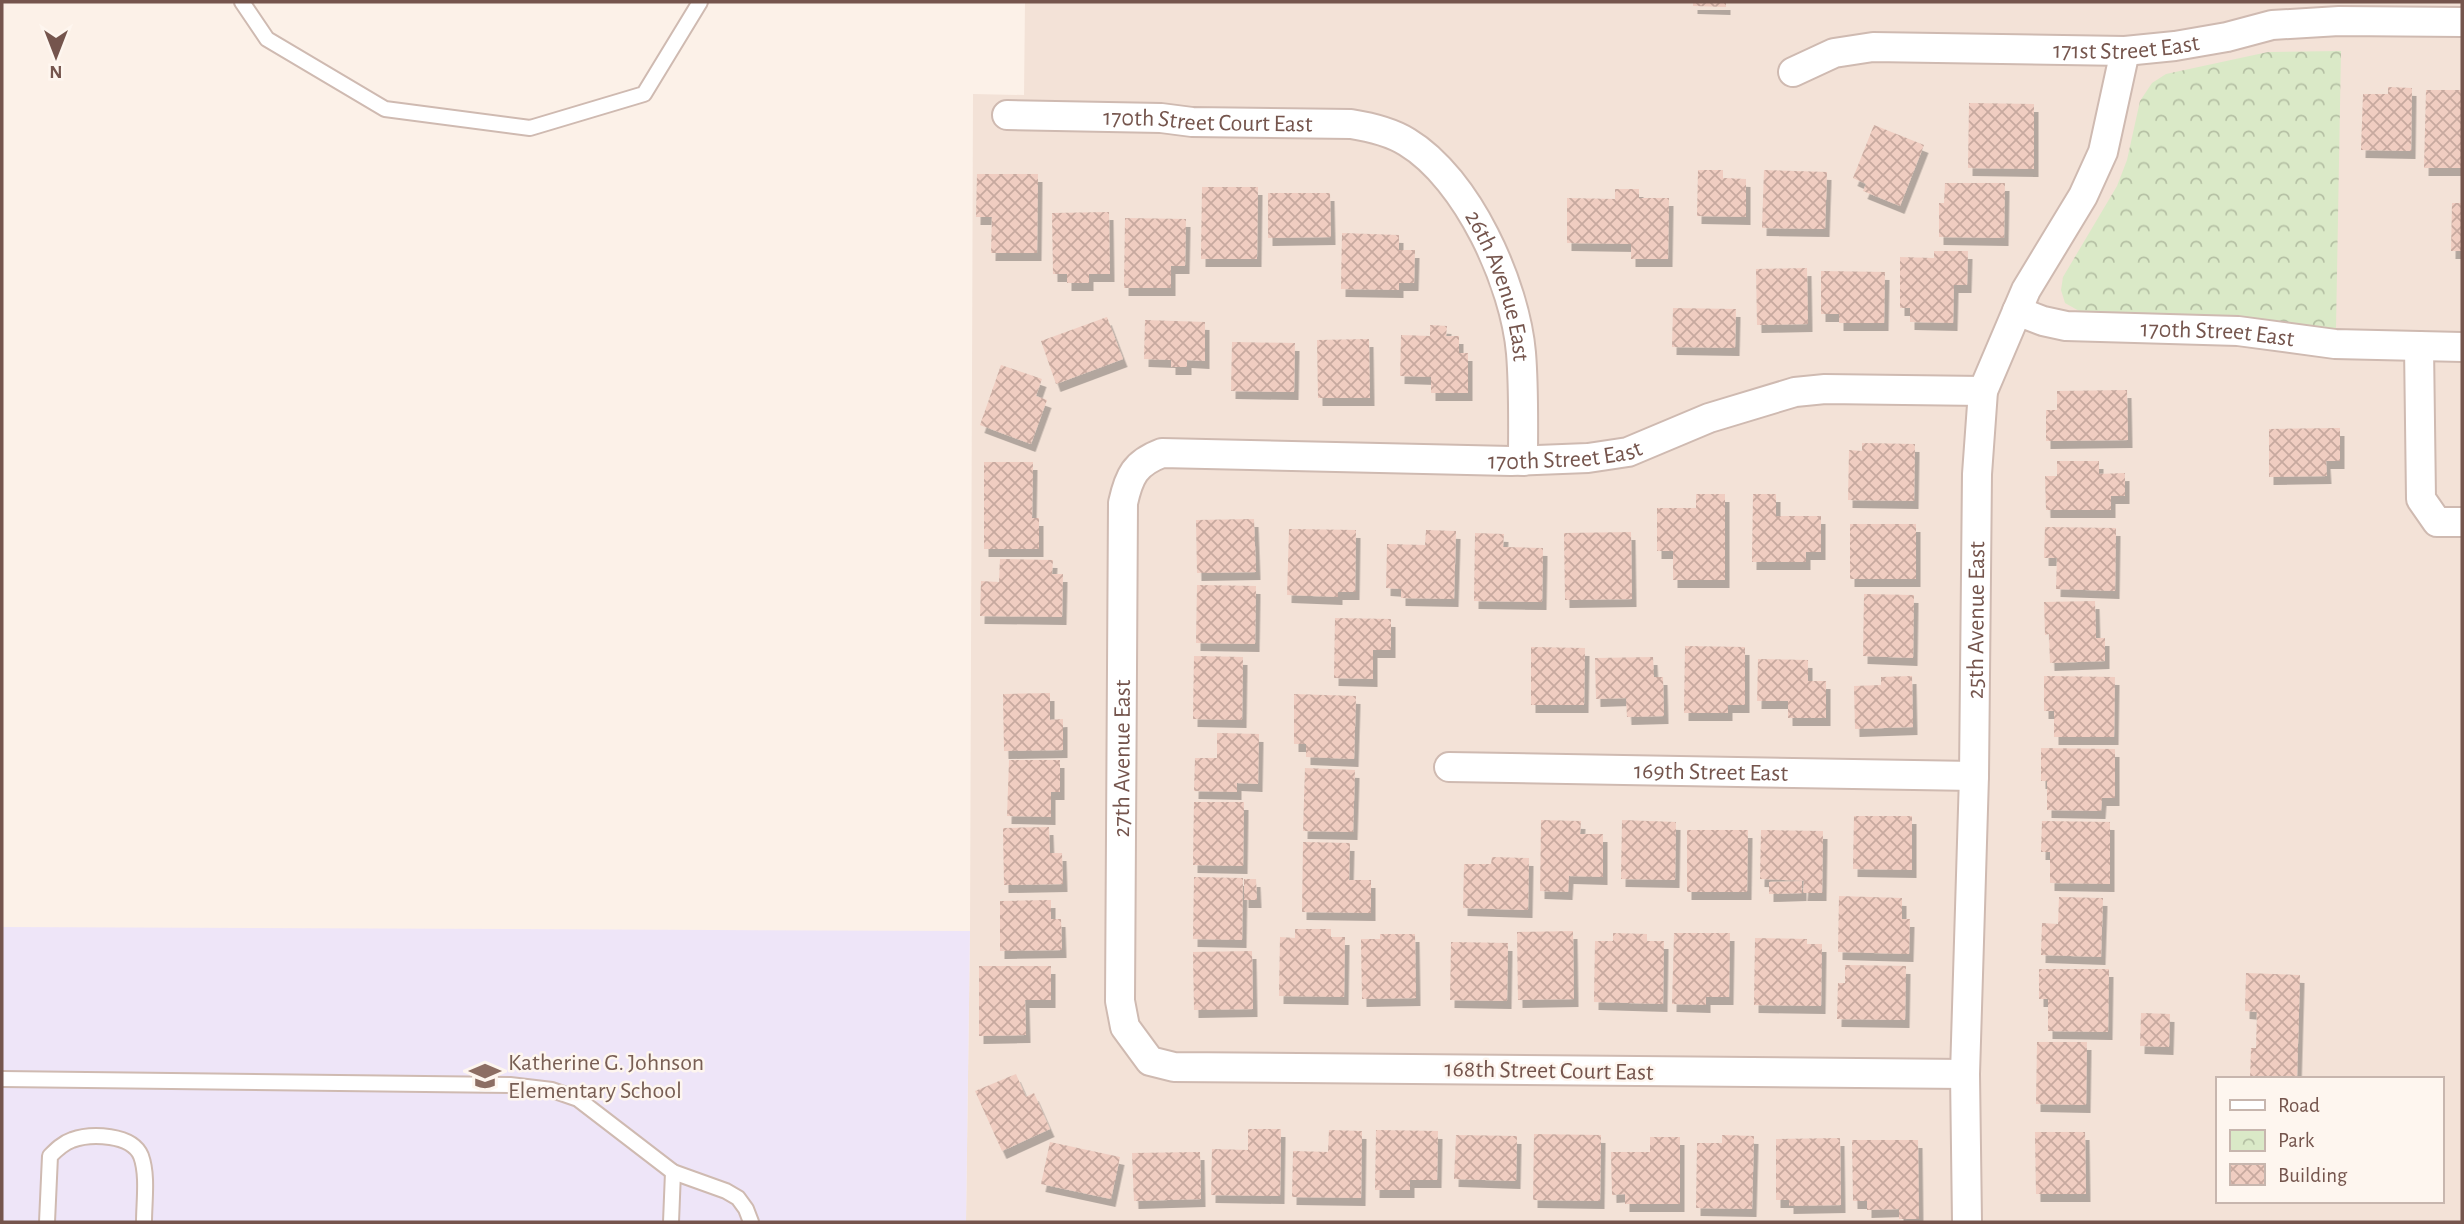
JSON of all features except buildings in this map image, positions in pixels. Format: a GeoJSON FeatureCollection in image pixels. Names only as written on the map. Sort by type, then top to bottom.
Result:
{"type":"FeatureCollection","features":[{"type":"Feature","properties":{"kind":"street","name":"171st Street East"},"geometry":{"type":"LineString","coordinates":[[1793,72],[1834,53],[1873,47],[2125,51],[2201,42],[2272,25],[2339,21],[2462,22]]}},
{"type":"Feature","properties":{"kind":"street","name":"25th Avenue East"},"geometry":{"type":"LineString","coordinates":[[1967,1222],[1965,1074],[1974,776],[1977,474],[1983,391],[2026,290],[2083,196],[2104,152],[2125,51]]}},
{"type":"Feature","properties":{"kind":"street","name":"170th Street Court East"},"geometry":{"type":"LineString","coordinates":[[1007,115],[1161,118],[1192,122],[1351,124],[1373,128],[1406,141]]}},
{"type":"Feature","properties":{"kind":"street","name":"26th Avenue East"},"geometry":{"type":"LineString","coordinates":[[1406,141],[1432,160],[1455,188],[1482,233],[1505,283],[1521,352],[1523,461]]}},
{"type":"Feature","properties":{"kind":"street","name":"170th Street East"},"geometry":{"type":"LineString","coordinates":[[2017,311],[2066,326],[2238,331],[2335,344],[2462,347]]}},
{"type":"Feature","properties":{"kind":"street"},"geometry":{"type":"LineString","coordinates":[[2419,346],[2421,499],[2437,522],[2462,522]]}},
{"type":"Feature","properties":{"kind":"street","name":"170th Street East"},"geometry":{"type":"LineString","coordinates":[[1139,465],[1162,453],[1523,461],[1588,458],[1628,452],[1709,418],[1796,392],[1825,389],[1983,391]]}},
{"type":"Feature","properties":{"kind":"street","name":"27th Avenue East"},"geometry":{"type":"LineString","coordinates":[[1139,465],[1128,483],[1123,503],[1120,1001],[1125,1027],[1139,1049]]}},
{"type":"Feature","properties":{"kind":"street","name":"169th Street East"},"geometry":{"type":"LineString","coordinates":[[1449,767],[1974,776]]}},
{"type":"Feature","properties":{"kind":"street","name":"168th Street Court East"},"geometry":{"type":"LineString","coordinates":[[1139,1049],[1150,1061],[1174,1067],[1965,1074]]}},
{"type":"Feature","properties":{"kind":"lane"},"geometry":{"type":"LineString","coordinates":[[242,2],[267,39],[385,109],[530,128],[644,94],[701,2]]}},
{"type":"Feature","properties":{"kind":"lane"},"geometry":{"type":"LineString","coordinates":[[2,1079],[531,1086],[578,1099],[673,1172],[726,1191],[746,1209],[751,1222]]}},
{"type":"Feature","properties":{"kind":"lane"},"geometry":{"type":"LineString","coordinates":[[47,1222],[50,1156],[71,1140],[89,1137],[116,1138],[134,1146],[141,1156],[144,1174],[144,1222]]}},
{"type":"Feature","properties":{"kind":"lane"},"geometry":{"type":"LineString","coordinates":[[671,1222],[673,1172]]}},
{"type":"Feature","properties":{"kind":"shaded area"},"geometry":{"type":"Polygon","coordinates":[[[1025,2],[2462,2],[2462,1222],[966,1222],[970,931],[973,94],[1024,95],[1025,2]]]}},
{"type":"Feature","properties":{"kind":"shaded area","name":"Katherine G. Johnson Elementary School"},"geometry":{"type":"Polygon","coordinates":[[[2,927],[970,931],[966,1222],[2,1222],[2,927]]]}},
{"type":"Feature","properties":{"kind":"green space"},"geometry":{"type":"Polygon","coordinates":[[[2341,51],[2336,329],[2238,317],[2081,312],[2065,303],[2061,290],[2063,277],[2117,186],[2127,160],[2140,101],[2152,83],[2166,74],[2268,52],[2341,51]]]}},
{"type":"Feature","properties":{"kind":"place","name":"Katherine G. Johnson Elementary School"},"geometry":{"type":"Point","coordinates":[485,1076]}}]}
